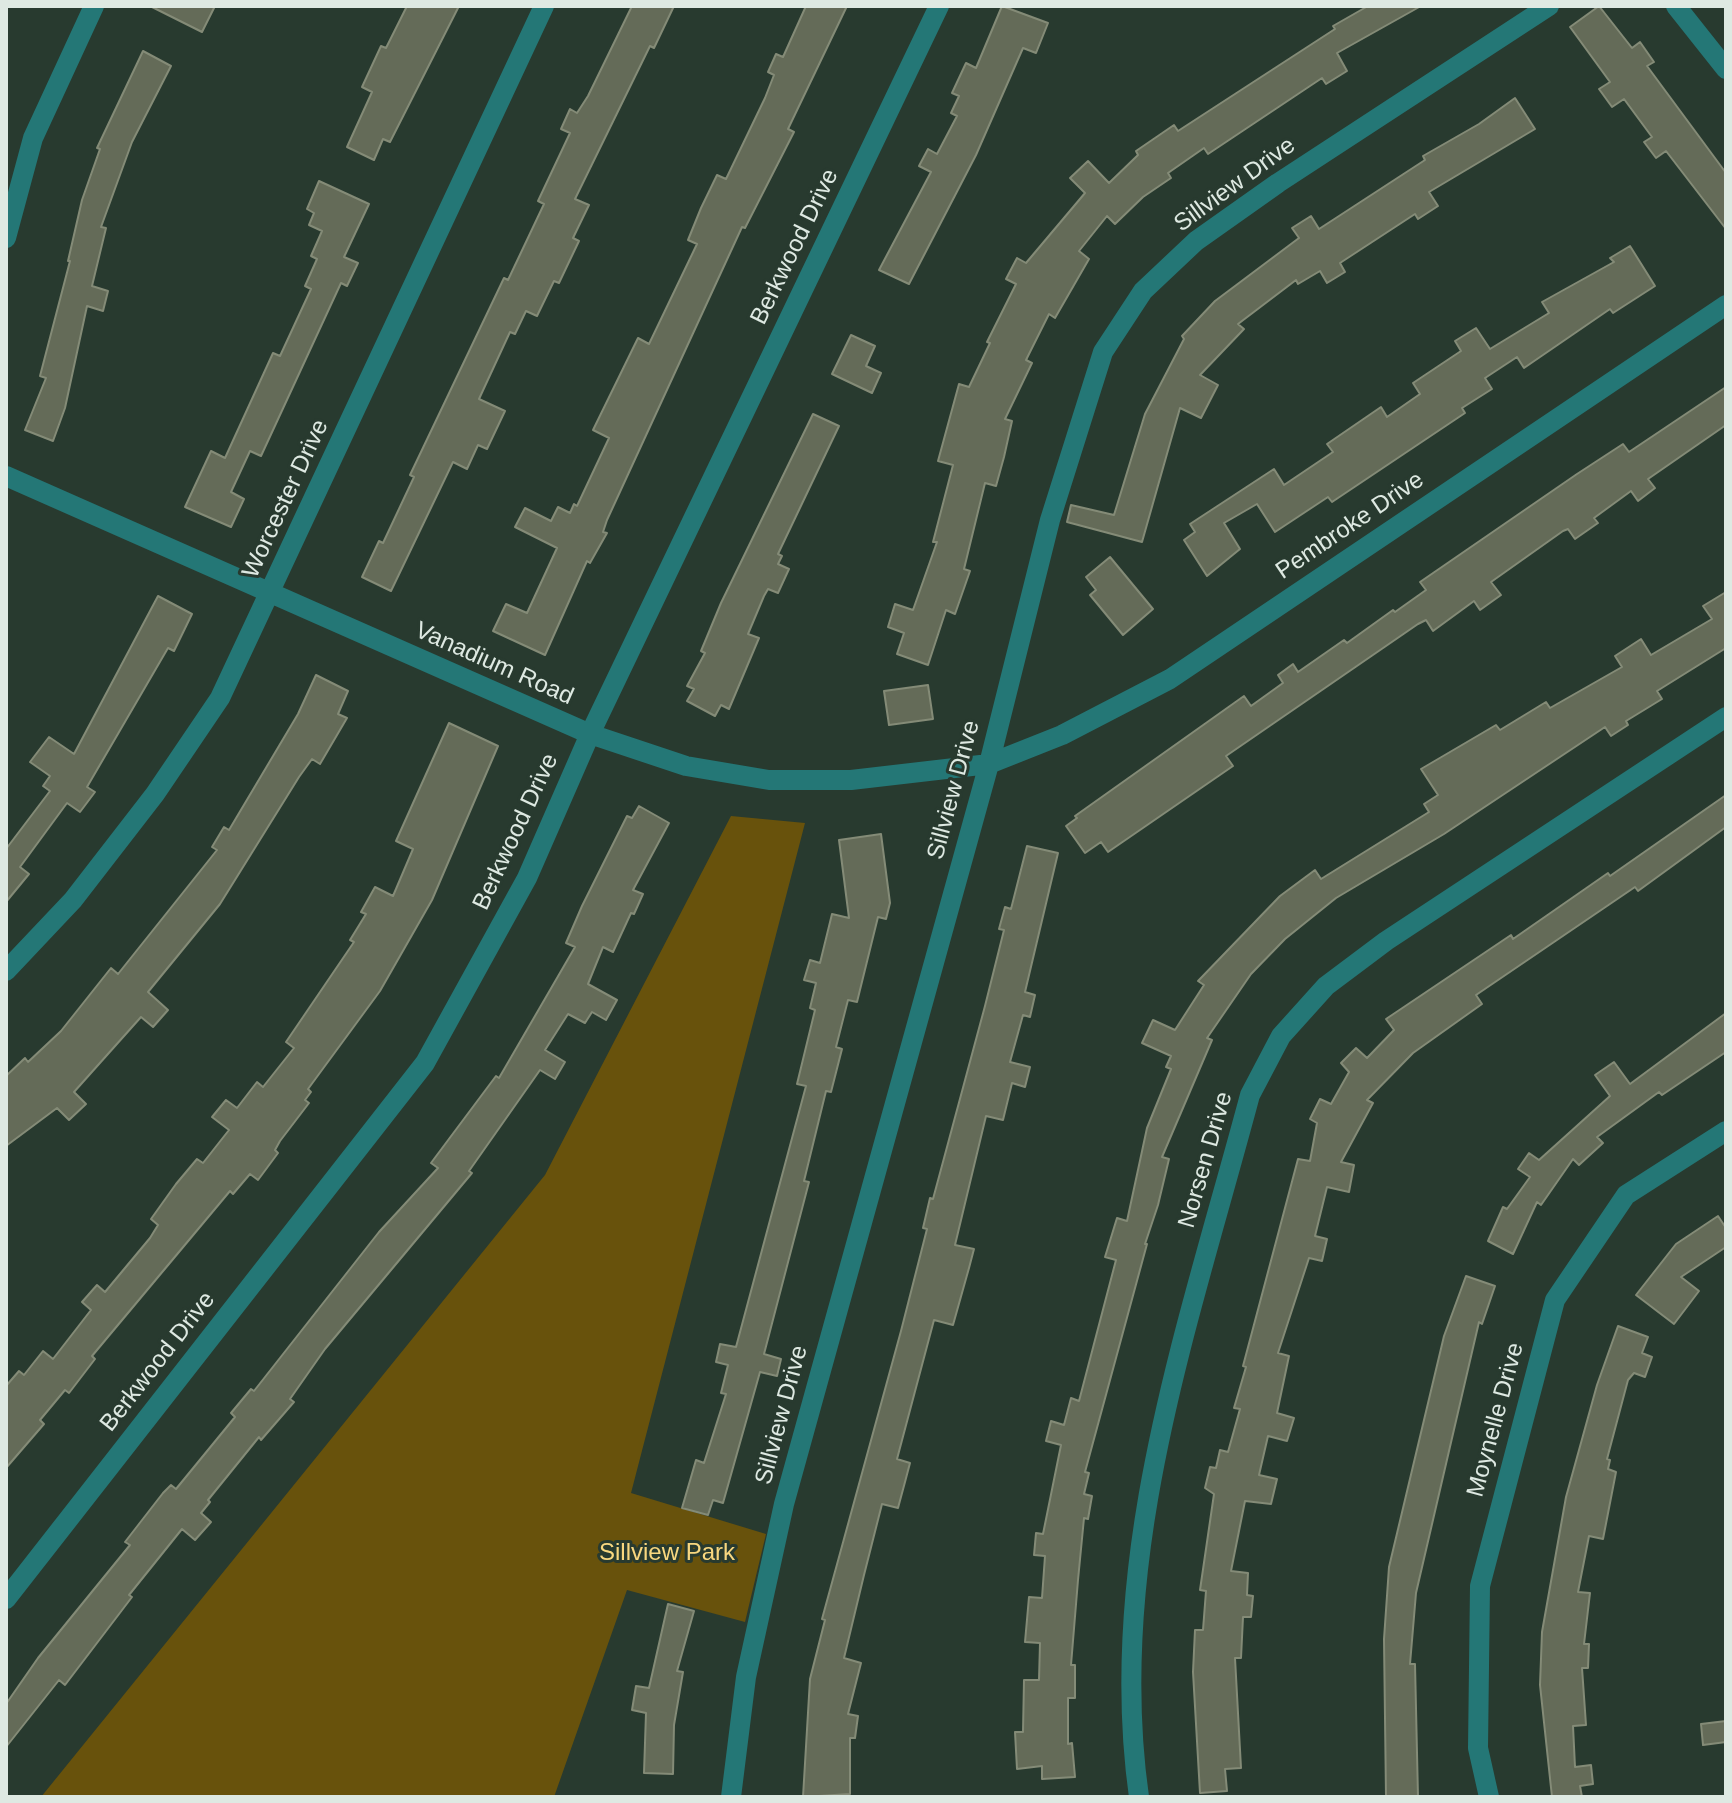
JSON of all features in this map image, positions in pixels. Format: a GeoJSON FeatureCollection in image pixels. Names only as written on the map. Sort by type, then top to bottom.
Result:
{"type":"FeatureCollection","features":[{"type":"Feature","properties":{"kind":"street"},"geometry":{"type":"LineString","coordinates":[[6,238],[33,138],[94,6]]}},
{"type":"Feature","properties":{"kind":"street","name":"Worcester Drive"},"geometry":{"type":"LineString","coordinates":[[6,971],[73,900],[155,794],[220,698],[544,6]]}},
{"type":"Feature","properties":{"kind":"street","name":"Berkwood Drive"},"geometry":{"type":"LineString","coordinates":[[6,1599],[425,1063],[527,878],[590,734],[939,6]]}},
{"type":"Feature","properties":{"kind":"street","name":"Sillview Drive"},"geometry":{"type":"LineString","coordinates":[[731,1797],[746,1677],[784,1504],[989,764],[1050,520],[1103,352],[1143,291],[1196,241],[1278,183],[1549,6]]}},
{"type":"Feature","properties":{"kind":"street"},"geometry":{"type":"LineString","coordinates":[[1676,6],[1726,69]]}},
{"type":"Feature","properties":{"kind":"street","name":"Pembroke Drive"},"geometry":{"type":"LineString","coordinates":[[989,764],[1062,735],[1170,679],[1726,305]]}},
{"type":"Feature","properties":{"kind":"street","name":"Vanadium Road"},"geometry":{"type":"LineString","coordinates":[[6,476],[590,734],[686,766],[769,780],[851,780],[989,764]]}},
{"type":"Feature","properties":{"kind":"street","name":"Norsen Drive"},"geometry":{"type":"LineString","coordinates":[[1139,1797],[1133,1755],[1131,1620],[1147,1493],[1183,1343],[1250,1095],[1281,1036],[1326,986],[1386,941],[1726,717]]}},
{"type":"Feature","properties":{"kind":"street","name":"Moynelle Drive"},"geometry":{"type":"LineString","coordinates":[[1489,1797],[1478,1748],[1480,1586],[1555,1300],[1626,1195],[1726,1131]]}},
{"type":"Feature","properties":{"kind":"green space","name":"Sillview Park"},"geometry":{"type":"Polygon","coordinates":[[[731,816],[805,823],[631,1493],[766,1534],[745,1622],[627,1590],[554,1797],[41,1797],[545,1175],[731,816]]]}},
{"type":"Feature","properties":{"kind":"building"},"geometry":{"type":"Polygon","coordinates":[[[150,6],[215,6],[202,32],[150,6]]]}},
{"type":"Feature","properties":{"kind":"building"},"geometry":{"type":"Polygon","coordinates":[[[407,6],[459,6],[390,142],[383,139],[374,160],[347,147],[372,92],[362,87],[381,46],[386,48],[407,6]]]}},
{"type":"Feature","properties":{"kind":"building"},"geometry":{"type":"Polygon","coordinates":[[[632,6],[674,6],[654,48],[650,46],[575,199],[589,205],[573,238],[579,241],[559,283],[554,281],[537,316],[526,311],[515,334],[510,332],[479,399],[505,411],[487,449],[478,445],[467,469],[453,462],[391,591],[362,577],[379,541],[383,543],[414,477],[410,475],[504,278],[508,280],[544,204],[538,201],[570,133],[561,129],[570,109],[577,113],[588,96],[632,6]]]}},
{"type":"Feature","properties":{"kind":"building"},"geometry":{"type":"Polygon","coordinates":[[[806,6],[847,6],[788,129],[794,132],[745,228],[742,227],[607,520],[603,532],[607,533],[590,563],[587,561],[545,655],[493,631],[506,604],[527,613],[557,548],[515,527],[525,508],[551,521],[558,507],[570,513],[574,504],[577,506],[609,438],[593,430],[638,338],[649,344],[697,244],[688,240],[701,208],[717,175],[726,179],[765,98],[774,75],[768,72],[776,54],[783,57],[806,6]]]}},
{"type":"Feature","properties":{"kind":"building"},"geometry":{"type":"Polygon","coordinates":[[[1002,6],[1048,23],[1036,53],[1023,48],[976,155],[909,284],[879,270],[931,172],[919,166],[928,149],[937,154],[957,116],[951,113],[959,96],[952,93],[966,63],[976,68],[1002,6]]]}},
{"type":"Feature","properties":{"kind":"building"},"geometry":{"type":"Polygon","coordinates":[[[1368,6],[1421,6],[1337,53],[1347,71],[1326,84],[1322,78],[1208,154],[1204,148],[1168,173],[1171,178],[1143,197],[1115,224],[1107,216],[1079,251],[1089,259],[1055,318],[1049,314],[1026,360],[1032,363],[1005,419],[1012,421],[1004,457],[996,486],[985,483],[964,569],[970,571],[955,614],[946,610],[928,665],[897,654],[904,633],[888,627],[895,604],[913,610],[937,542],[933,542],[953,465],[938,461],[959,384],[969,387],[990,343],[987,342],[1016,284],[1006,279],[1017,258],[1026,263],[1085,193],[1070,178],[1088,161],[1109,183],[1138,155],[1136,151],[1174,125],[1178,131],[1335,29],[1333,26],[1368,6]]]}},
{"type":"Feature","properties":{"kind":"building"},"geometry":{"type":"Polygon","coordinates":[[[1599,6],[1632,48],[1640,42],[1654,62],[1647,66],[1726,173],[1726,229],[1666,151],[1656,158],[1644,142],[1652,137],[1624,99],[1612,107],[1599,89],[1610,82],[1570,27],[1599,6]]]}},
{"type":"Feature","properties":{"kind":"building"},"geometry":{"type":"Polygon","coordinates":[[[143,51],[171,66],[132,142],[101,227],[106,228],[92,286],[108,291],[103,311],[87,306],[65,408],[53,441],[25,430],[46,378],[40,376],[70,261],[82,200],[100,149],[97,148],[143,51]]]}},
{"type":"Feature","properties":{"kind":"building"},"geometry":{"type":"Polygon","coordinates":[[[1515,98],[1535,129],[1429,192],[1438,206],[1418,219],[1415,214],[1340,263],[1345,272],[1327,283],[1320,271],[1298,284],[1296,280],[1238,324],[1244,329],[1200,375],[1218,385],[1201,418],[1180,408],[1142,542],[1067,522],[1071,505],[1114,515],[1145,414],[1184,339],[1182,336],[1215,301],[1299,238],[1292,228],[1311,216],[1319,229],[1425,160],[1423,156],[1479,124],[1515,98]]]}},
{"type":"Feature","properties":{"kind":"building"},"geometry":{"type":"Polygon","coordinates":[[[319,181],[369,204],[344,257],[358,263],[347,286],[341,283],[261,456],[250,451],[231,492],[244,499],[231,527],[185,507],[211,451],[225,458],[273,353],[280,356],[311,289],[305,286],[317,259],[311,256],[322,231],[309,225],[314,213],[307,209],[319,181]]]}},
{"type":"Feature","properties":{"kind":"building"},"geometry":{"type":"Polygon","coordinates":[[[1630,246],[1655,286],[1613,313],[1610,309],[1524,368],[1517,357],[1485,378],[1492,389],[1462,408],[1465,413],[1332,502],[1328,497],[1275,532],[1257,504],[1224,523],[1240,549],[1207,576],[1184,540],[1195,532],[1190,524],[1274,469],[1284,485],[1333,452],[1327,444],[1381,407],[1387,417],[1420,394],[1413,383],[1461,351],[1455,341],[1476,328],[1490,349],[1549,313],[1542,302],[1614,262],[1610,258],[1630,246]]]}},
{"type":"Feature","properties":{"kind":"building"},"geometry":{"type":"Polygon","coordinates":[[[851,335],[875,346],[866,366],[881,373],[872,393],[832,374],[851,335]]]}},
{"type":"Feature","properties":{"kind":"building"},"geometry":{"type":"Polygon","coordinates":[[[1726,387],[1726,425],[1648,479],[1655,488],[1638,501],[1631,491],[1594,518],[1598,523],[1575,539],[1568,529],[1563,531],[1491,582],[1501,595],[1480,610],[1474,601],[1433,631],[1426,620],[1418,624],[1226,756],[1233,766],[1108,852],[1101,842],[1085,853],[1066,826],[1077,818],[1075,816],[1244,696],[1251,706],[1283,683],[1278,675],[1293,664],[1298,672],[1344,640],[1347,643],[1393,610],[1395,612],[1426,590],[1420,582],[1577,474],[1623,444],[1629,452],[1726,387]]]}},
{"type":"Feature","properties":{"kind":"building"},"geometry":{"type":"Polygon","coordinates":[[[813,414],[839,426],[778,554],[782,556],[778,564],[789,569],[778,593],[768,589],[764,596],[748,634],[759,638],[729,709],[721,705],[715,716],[687,701],[694,689],[687,686],[705,653],[701,651],[721,603],[813,414]]]}},
{"type":"Feature","properties":{"kind":"building"},"geometry":{"type":"Polygon","coordinates":[[[1110,557],[1153,609],[1123,635],[1090,595],[1096,590],[1086,577],[1110,557]]]}},
{"type":"Feature","properties":{"kind":"building"},"geometry":{"type":"Polygon","coordinates":[[[1726,592],[1726,648],[1657,691],[1662,699],[1626,721],[1628,725],[1611,736],[1605,727],[1444,834],[1336,898],[1285,939],[1251,974],[1207,1038],[1212,1040],[1162,1157],[1169,1159],[1158,1205],[1085,1472],[1089,1473],[1084,1494],[1092,1496],[1088,1519],[1084,1518],[1078,1580],[1071,1665],[1075,1665],[1075,1698],[1068,1698],[1068,1744],[1072,1743],[1075,1777],[1042,1779],[1042,1766],[1017,1769],[1015,1732],[1023,1732],[1024,1680],[1039,1680],[1040,1643],[1025,1642],[1029,1597],[1042,1598],[1045,1556],[1034,1555],[1036,1533],[1043,1534],[1061,1445],[1046,1441],[1051,1421],[1064,1425],[1071,1398],[1079,1401],[1116,1260],[1105,1257],[1117,1218],[1127,1221],[1147,1128],[1171,1069],[1166,1067],[1171,1056],[1142,1043],[1153,1020],[1175,1030],[1204,985],[1198,981],[1280,896],[1315,870],[1321,879],[1429,812],[1424,804],[1438,795],[1421,769],[1496,725],[1500,730],[1546,702],[1550,708],[1622,667],[1615,656],[1641,639],[1651,655],[1712,619],[1703,606],[1726,592]]]}},
{"type":"Feature","properties":{"kind":"building"},"geometry":{"type":"Polygon","coordinates":[[[158,596],[192,614],[174,651],[168,648],[87,787],[95,792],[80,812],[67,803],[20,867],[29,874],[6,902],[6,849],[50,791],[43,786],[50,776],[30,762],[49,737],[74,754],[158,596]]]}},
{"type":"Feature","properties":{"kind":"building"},"geometry":{"type":"Polygon","coordinates":[[[316,675],[348,691],[338,714],[347,718],[320,764],[312,759],[299,777],[220,904],[148,992],[168,1010],[153,1027],[141,1017],[74,1092],[86,1104],[69,1120],[57,1108],[6,1146],[6,1076],[25,1058],[28,1062],[61,1031],[111,968],[118,974],[217,850],[212,847],[224,827],[229,830],[298,714],[316,675]]]}},
{"type":"Feature","properties":{"kind":"building"},"geometry":{"type":"Polygon","coordinates":[[[928,685],[933,719],[889,725],[884,691],[928,685]]]}},
{"type":"Feature","properties":{"kind":"building"},"geometry":{"type":"Polygon","coordinates":[[[449,723],[498,746],[432,900],[380,991],[308,1089],[311,1092],[305,1100],[309,1103],[280,1141],[275,1150],[278,1153],[258,1180],[250,1174],[233,1194],[230,1191],[92,1356],[95,1359],[69,1393],[65,1390],[40,1420],[44,1424],[6,1468],[6,1386],[19,1371],[24,1375],[43,1351],[53,1359],[91,1310],[82,1302],[97,1285],[105,1292],[150,1238],[158,1225],[151,1219],[176,1184],[197,1159],[203,1163],[229,1130],[212,1117],[226,1100],[237,1108],[257,1082],[263,1087],[294,1048],[286,1042],[354,942],[350,940],[366,914],[361,912],[375,887],[393,896],[413,849],[396,841],[449,723]]]}},
{"type":"Feature","properties":{"kind":"building"},"geometry":{"type":"Polygon","coordinates":[[[1726,795],[1726,827],[1638,891],[1635,887],[1476,995],[1482,1004],[1413,1053],[1367,1100],[1373,1103],[1341,1162],[1354,1165],[1349,1192],[1327,1187],[1315,1236],[1327,1239],[1322,1261],[1309,1258],[1278,1353],[1289,1356],[1277,1413],[1294,1418],[1287,1441],[1268,1436],[1259,1475],[1277,1479],[1271,1504],[1245,1501],[1231,1571],[1248,1573],[1247,1595],[1253,1596],[1251,1617],[1243,1617],[1241,1658],[1235,1658],[1241,1768],[1225,1769],[1227,1791],[1200,1793],[1193,1672],[1195,1630],[1203,1630],[1206,1591],[1200,1590],[1214,1494],[1205,1488],[1210,1467],[1216,1468],[1220,1450],[1228,1452],[1240,1409],[1234,1408],[1246,1367],[1243,1366],[1298,1159],[1310,1161],[1317,1123],[1310,1119],[1320,1099],[1331,1104],[1349,1072],[1341,1063],[1356,1048],[1367,1058],[1394,1030],[1386,1019],[1511,935],[1513,939],[1608,873],[1610,876],[1726,795]]]}},
{"type":"Feature","properties":{"kind":"building"},"geometry":{"type":"Polygon","coordinates":[[[639,806],[669,823],[633,890],[643,894],[634,914],[631,913],[613,952],[603,947],[588,984],[617,1000],[606,1020],[592,1012],[585,1023],[568,1014],[545,1050],[565,1062],[555,1079],[540,1070],[469,1171],[472,1173],[325,1349],[290,1399],[294,1402],[261,1440],[259,1437],[208,1500],[210,1502],[201,1513],[211,1522],[195,1540],[182,1529],[129,1595],[132,1597],[65,1685],[59,1680],[6,1747],[6,1704],[38,1658],[130,1545],[125,1542],[163,1493],[171,1485],[176,1489],[235,1417],[231,1413],[251,1389],[254,1391],[379,1232],[438,1168],[431,1163],[496,1076],[499,1078],[575,947],[566,943],[582,906],[627,816],[632,818],[639,806]]]}},
{"type":"Feature","properties":{"kind":"building"},"geometry":{"type":"Polygon","coordinates":[[[881,834],[890,903],[886,919],[878,917],[857,1002],[848,1000],[836,1047],[842,1049],[831,1092],[826,1091],[804,1181],[809,1182],[764,1354],[781,1359],[777,1376],[760,1372],[723,1503],[713,1500],[708,1515],[682,1508],[696,1460],[704,1463],[726,1394],[721,1393],[728,1365],[716,1362],[720,1344],[736,1347],[806,1086],[797,1084],[815,1010],[810,1008],[816,983],[804,980],[810,960],[820,963],[832,914],[849,918],[839,840],[881,834]]]}},
{"type":"Feature","properties":{"kind":"building"},"geometry":{"type":"Polygon","coordinates":[[[1027,846],[1058,853],[1025,992],[1035,995],[1030,1017],[1023,1015],[1010,1062],[1030,1067],[1025,1087],[1012,1083],[1003,1120],[986,1116],[955,1245],[974,1249],[969,1268],[953,1325],[934,1320],[897,1459],[910,1463],[898,1508],[882,1504],[864,1575],[844,1658],[861,1663],[848,1714],[858,1716],[855,1738],[850,1738],[850,1794],[803,1797],[810,1679],[825,1620],[822,1619],[901,1331],[927,1229],[923,1228],[930,1198],[933,1199],[985,1006],[1004,930],[999,929],[1005,907],[1011,909],[1027,846]]]}},
{"type":"Feature","properties":{"kind":"building"},"geometry":{"type":"Polygon","coordinates":[[[1726,1013],[1726,1052],[1662,1095],[1659,1092],[1597,1137],[1603,1143],[1579,1165],[1573,1159],[1541,1205],[1537,1202],[1513,1254],[1488,1241],[1503,1207],[1507,1209],[1530,1177],[1518,1169],[1529,1153],[1539,1160],[1610,1096],[1595,1075],[1614,1062],[1630,1084],[1726,1013]]]}},
{"type":"Feature","properties":{"kind":"building"},"geometry":{"type":"Polygon","coordinates":[[[1718,1216],[1726,1228],[1726,1247],[1681,1277],[1699,1291],[1674,1324],[1636,1295],[1676,1244],[1718,1216]]]}},
{"type":"Feature","properties":{"kind":"building"},"geometry":{"type":"Polygon","coordinates":[[[1466,1276],[1495,1286],[1482,1324],[1479,1322],[1416,1593],[1410,1664],[1415,1664],[1418,1797],[1386,1797],[1384,1639],[1389,1567],[1444,1336],[1466,1276]]]}},
{"type":"Feature","properties":{"kind":"building"},"geometry":{"type":"Polygon","coordinates":[[[1618,1326],[1648,1337],[1642,1353],[1652,1357],[1645,1377],[1634,1373],[1628,1380],[1607,1459],[1610,1460],[1608,1469],[1616,1472],[1603,1539],[1589,1536],[1578,1592],[1590,1593],[1584,1644],[1589,1644],[1588,1668],[1582,1668],[1586,1725],[1573,1726],[1575,1767],[1591,1765],[1593,1784],[1580,1786],[1582,1797],[1552,1797],[1540,1685],[1542,1632],[1566,1497],[1597,1385],[1618,1326]]]}},
{"type":"Feature","properties":{"kind":"building"},"geometry":{"type":"Polygon","coordinates":[[[668,1604],[694,1611],[677,1671],[683,1672],[674,1725],[673,1774],[644,1773],[646,1713],[632,1710],[636,1686],[649,1688],[668,1604]]]}},
{"type":"Feature","properties":{"kind":"building"},"geometry":{"type":"Polygon","coordinates":[[[1726,1721],[1726,1742],[1703,1745],[1701,1724],[1726,1721]]]}}]}
